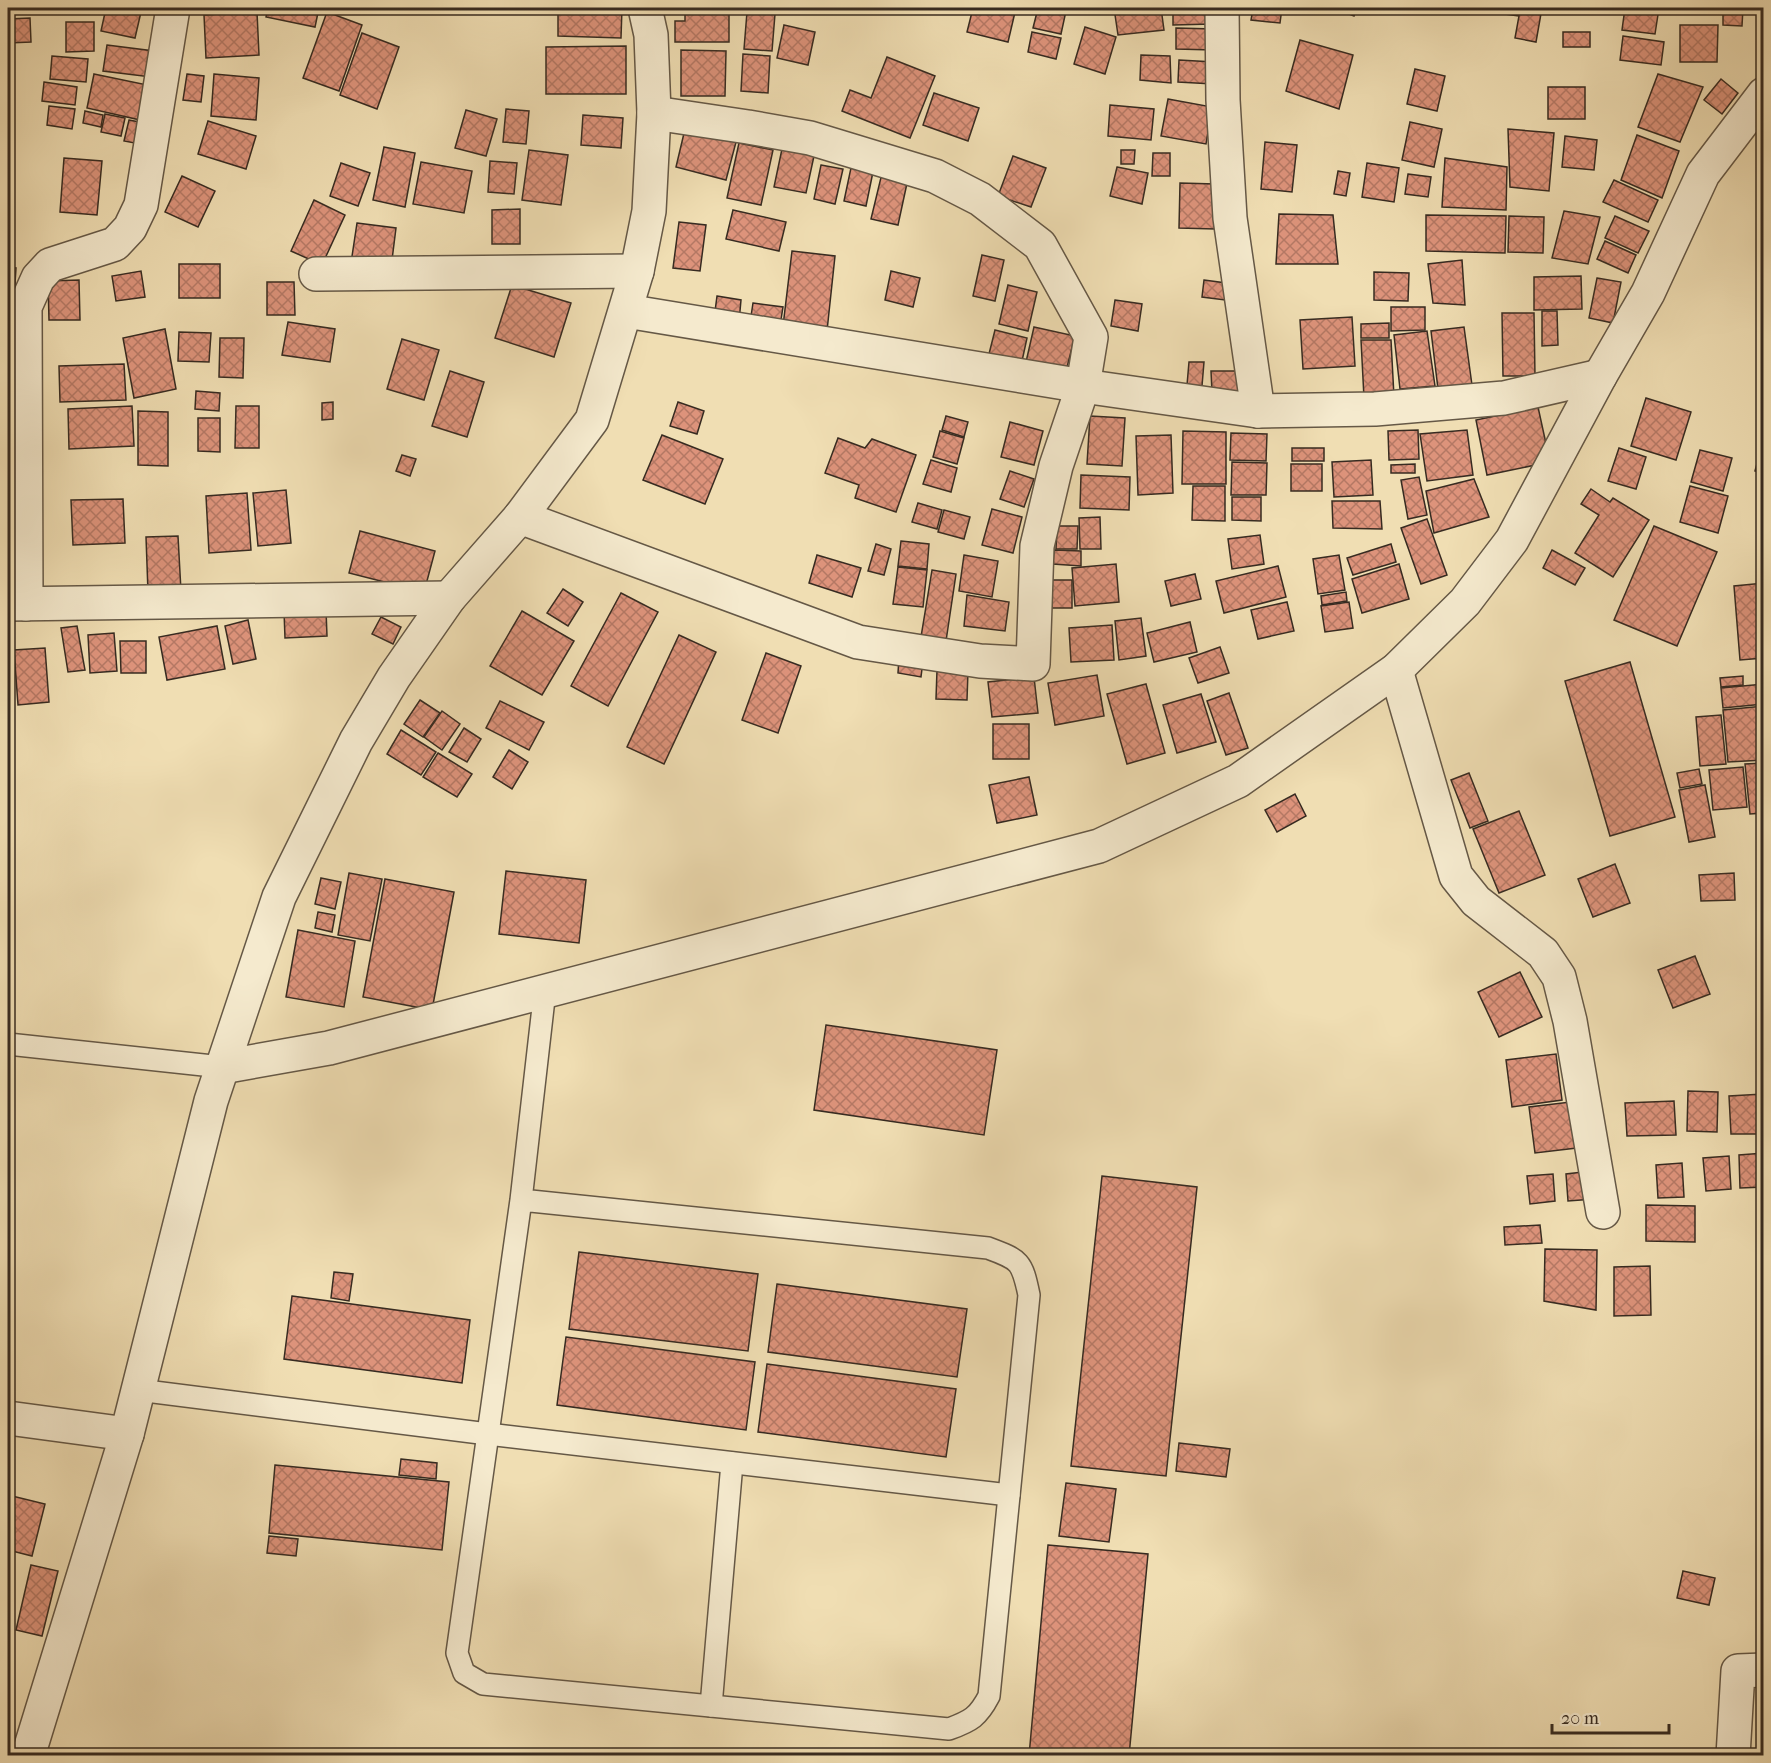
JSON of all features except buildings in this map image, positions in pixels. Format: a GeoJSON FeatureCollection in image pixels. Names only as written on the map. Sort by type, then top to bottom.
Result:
{"type":"FeatureCollection","features":[{"type":"Feature","properties":{"kind":"street"},"geometry":{"type":"LineString","coordinates":[[173,8],[141,205],[130,228],[115,244],[50,266],[38,278],[25,308],[17,604],[449,598]]}},
{"type":"Feature","properties":{"kind":"street"},"geometry":{"type":"LineString","coordinates":[[28,1755],[127,1434],[208,1113],[279,897],[356,741],[394,677],[449,598],[520,517],[592,420],[637,271],[649,211],[654,113],[651,35],[645,8]]}},
{"type":"Feature","properties":{"kind":"street"},"geometry":{"type":"LineString","coordinates":[[1222,8],[1223,100],[1230,218],[1257,411]]}},
{"type":"Feature","properties":{"kind":"street"},"geometry":{"type":"LineString","coordinates":[[222,1067],[328,1048],[1099,846],[1238,781],[1396,670],[1465,602],[1512,540],[1600,376],[1648,293],[1703,174],[1764,94]]}},
{"type":"Feature","properties":{"kind":"street"},"geometry":{"type":"LineString","coordinates":[[520,517],[858,642],[980,660],[1033,664],[1038,546],[1056,466],[1083,386],[1091,337],[1040,246],[980,199],[935,176],[810,138],[654,113]]}},
{"type":"Feature","properties":{"kind":"street"},"geometry":{"type":"LineString","coordinates":[[316,274],[637,271]]}},
{"type":"Feature","properties":{"kind":"street"},"geometry":{"type":"LineString","coordinates":[[626,311],[1083,386],[1257,411],[1376,410],[1504,398],[1600,376]]}},
{"type":"Feature","properties":{"kind":"street"},"geometry":{"type":"LineString","coordinates":[[1396,670],[1456,876],[1476,901],[1543,953],[1559,977],[1570,1021],[1603,1212]]}},
{"type":"Feature","properties":{"kind":"street"},"geometry":{"type":"LineString","coordinates":[[8,1419],[127,1434]]}},
{"type":"Feature","properties":{"kind":"street"},"geometry":{"type":"LineString","coordinates":[[1733,1755],[1738,1671],[1764,1670]]}},
{"type":"Feature","properties":{"kind":"lane"},"geometry":{"type":"LineString","coordinates":[[521,1200],[988,1248],[1010,1256],[1024,1270],[1029,1295],[989,1696],[981,1711],[970,1722],[949,1729],[483,1684],[464,1672],[458,1653],[521,1200],[546,990]]}},
{"type":"Feature","properties":{"kind":"lane"},"geometry":{"type":"LineString","coordinates":[[8,1044],[222,1067]]}},
{"type":"Feature","properties":{"kind":"lane"},"geometry":{"type":"LineString","coordinates":[[138,1390],[1009,1495]]}},
{"type":"Feature","properties":{"kind":"lane"},"geometry":{"type":"LineString","coordinates":[[711,1706],[732,1463]]}}]}
